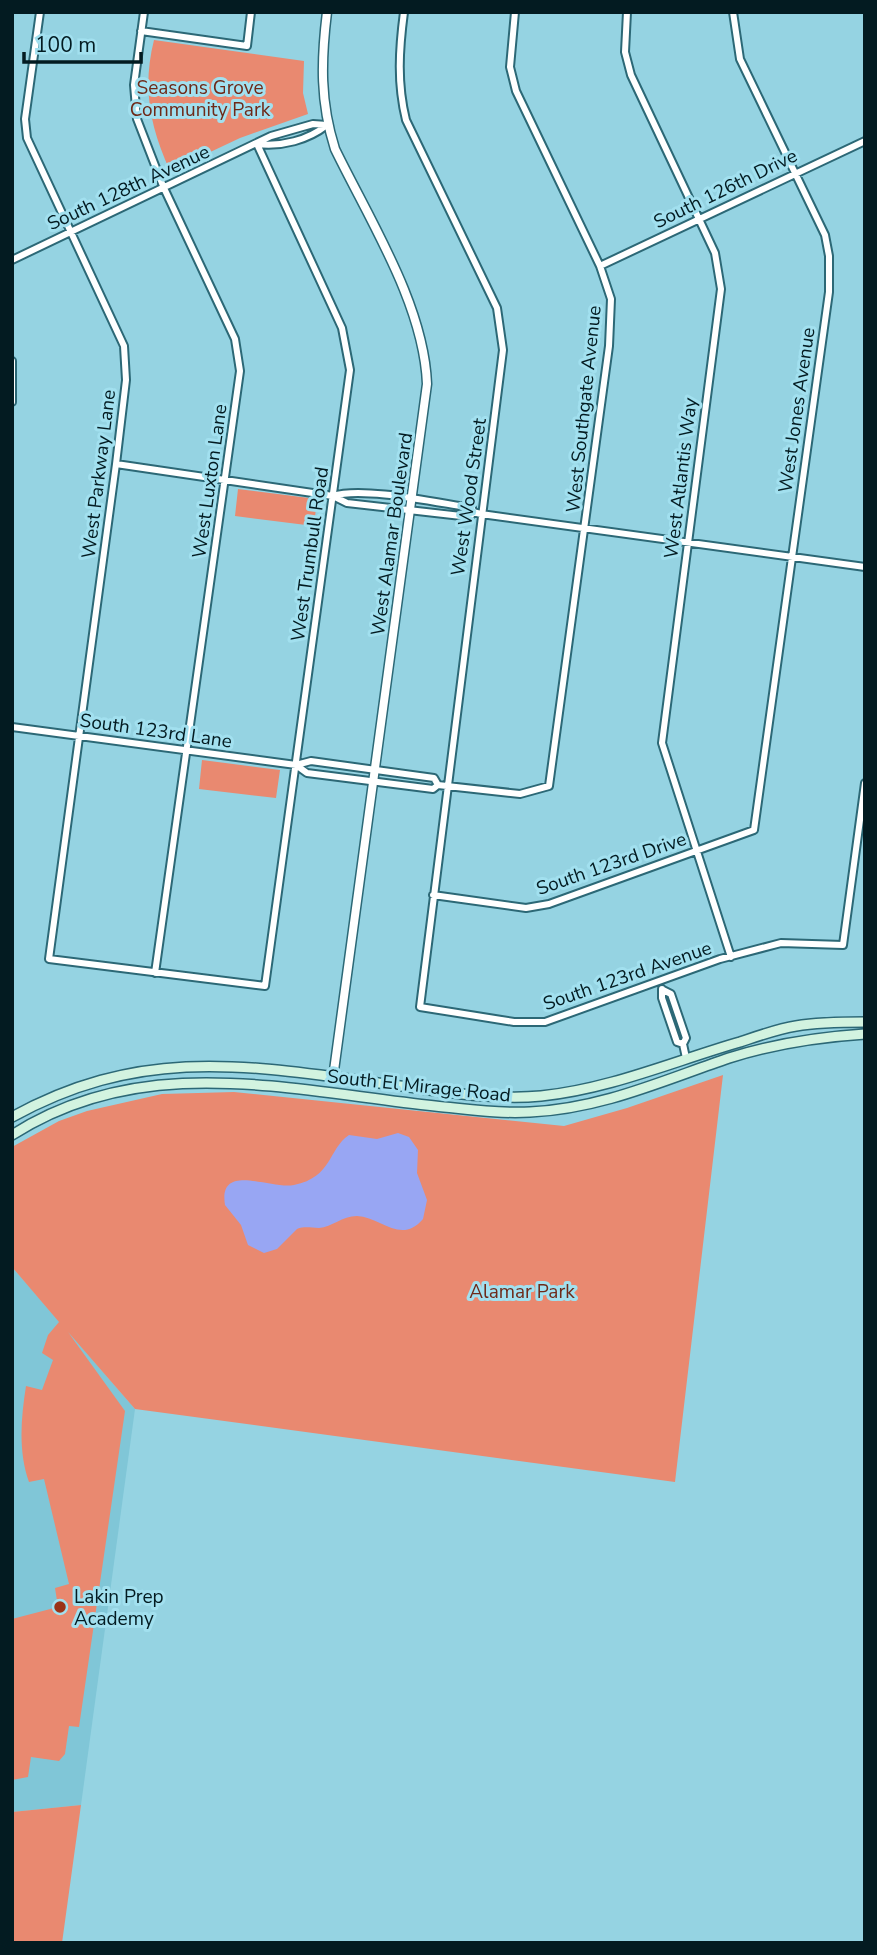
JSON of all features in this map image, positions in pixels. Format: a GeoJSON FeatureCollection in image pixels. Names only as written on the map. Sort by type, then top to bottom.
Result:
{"type":"FeatureCollection","features":[{"type":"Feature","properties":{"kind":"main road","name":"South El Mirage Road"},"geometry":{"type":"LineString","coordinates":[[12,1117],[74,1087],[152,1068],[215,1065],[477,1094],[539,1096],[600,1087],[793,1026],[865,1022]]}},
{"type":"Feature","properties":{"kind":"main road","name":"South El Mirage Road"},"geometry":{"type":"LineString","coordinates":[[12,1135],[44,1116],[109,1093],[163,1083],[196,1081],[493,1112],[568,1109],[642,1089],[771,1048],[865,1034]]}},
{"type":"Feature","properties":{"kind":"street","name":"West Parkway Lane"},"geometry":{"type":"LineString","coordinates":[[40,12],[25,119],[27,138],[124,346],[126,380],[49,959],[155,973]]}},
{"type":"Feature","properties":{"kind":"street","name":"West Luxton Lane"},"geometry":{"type":"LineString","coordinates":[[144,12],[135,104],[141,131],[163,186],[235,339],[240,371],[226,481],[184,751],[155,973]]}},
{"type":"Feature","properties":{"kind":"street"},"geometry":{"type":"LineString","coordinates":[[141,32],[247,46],[251,12]]}},
{"type":"Feature","properties":{"kind":"street","name":"West Alamar Boulevard"},"geometry":{"type":"LineString","coordinates":[[327,12],[321,86],[327,125],[335,149],[415,314],[422,336],[427,384],[333,1078]]}},
{"type":"Feature","properties":{"kind":"street","name":"West Wood Street"},"geometry":{"type":"LineString","coordinates":[[404,12],[398,54],[399,90],[406,120],[497,308],[503,328],[503,350],[442,785],[421,1007]]}},
{"type":"Feature","properties":{"kind":"street","name":"West Southgate Avenue"},"geometry":{"type":"LineString","coordinates":[[516,12],[510,67],[516,91],[600,266],[611,299],[609,346],[549,786]]}},
{"type":"Feature","properties":{"kind":"street","name":"West Atlantis Way"},"geometry":{"type":"LineString","coordinates":[[627,12],[625,52],[631,75],[701,219],[715,253],[721,289],[662,743],[731,957]]}},
{"type":"Feature","properties":{"kind":"street","name":"West Jones Avenue"},"geometry":{"type":"LineString","coordinates":[[733,12],[740,60],[796,171],[825,235],[830,257],[829,292],[754,830]]}},
{"type":"Feature","properties":{"kind":"street","name":"South 128th Avenue"},"geometry":{"type":"LineString","coordinates":[[12,260],[271,136],[313,124],[327,125]]}},
{"type":"Feature","properties":{"kind":"street","name":"South 128th Avenue"},"geometry":{"type":"LineString","coordinates":[[257,144],[275,146],[316,134],[327,125]]}},
{"type":"Feature","properties":{"kind":"street","name":"South 126th Drive"},"geometry":{"type":"LineString","coordinates":[[600,266],[796,171],[865,141]]}},
{"type":"Feature","properties":{"kind":"street","name":"West Trumbull Road"},"geometry":{"type":"LineString","coordinates":[[155,973],[265,986],[350,370],[345,338],[257,144]]}},
{"type":"Feature","properties":{"kind":"street"},"geometry":{"type":"LineString","coordinates":[[12,361],[15,384],[12,402]]}},
{"type":"Feature","properties":{"kind":"street"},"geometry":{"type":"LineString","coordinates":[[116,464],[334,496],[347,503],[470,517],[473,512]]}},
{"type":"Feature","properties":{"kind":"street"},"geometry":{"type":"LineString","coordinates":[[334,496],[346,492],[412,499],[472,508],[473,512],[481,514],[865,567]]}},
{"type":"Feature","properties":{"kind":"street","name":"South 123rd Lane"},"geometry":{"type":"LineString","coordinates":[[12,726],[296,765],[311,761],[434,778],[442,785]]}},
{"type":"Feature","properties":{"kind":"street","name":"South 123rd Lane"},"geometry":{"type":"LineString","coordinates":[[296,765],[307,773],[433,789],[442,785],[520,794],[549,786]]}},
{"type":"Feature","properties":{"kind":"street","name":"South 123rd Avenue"},"geometry":{"type":"LineString","coordinates":[[421,1007],[514,1022],[545,1022],[731,957],[781,943],[843,945],[865,783]]}},
{"type":"Feature","properties":{"kind":"street","name":"South 123rd Drive"},"geometry":{"type":"LineString","coordinates":[[433,895],[526,908],[548,904],[754,830]]}},
{"type":"Feature","properties":{"kind":"street"},"geometry":{"type":"LineString","coordinates":[[660,981],[663,990],[671,994],[686,1038],[683,1044],[686,1058]]}},
{"type":"Feature","properties":{"kind":"shaded area","name":"Lakin Prep Academy"},"geometry":{"type":"Polygon","coordinates":[[[12,1267],[135,1409],[81,1805],[12,1812],[12,1267]]]}},
{"type":"Feature","properties":{"kind":"green space","name":"Seasons Grove Community Park"},"geometry":{"type":"Polygon","coordinates":[[[154,40],[304,61],[303,93],[308,114],[240,138],[170,171],[157,139],[150,107],[150,58],[154,40]]]}},
{"type":"Feature","properties":{"kind":"green space"},"geometry":{"type":"Polygon","coordinates":[[[238,489],[317,499],[314,526],[235,516],[238,489]]]}},
{"type":"Feature","properties":{"kind":"green space"},"geometry":{"type":"Polygon","coordinates":[[[202,760],[280,770],[276,798],[199,789],[202,760]]]}},
{"type":"Feature","properties":{"kind":"green space","name":"Alamar Park"},"geometry":{"type":"Polygon","coordinates":[[[723,1075],[675,1482],[135,1409],[68,1332],[125,1411],[79,1727],[69,1726],[65,1754],[59,1761],[31,1757],[28,1777],[12,1780],[12,1619],[58,1607],[55,1588],[69,1584],[44,1479],[29,1482],[23,1458],[22,1422],[26,1386],[42,1390],[53,1360],[42,1353],[48,1335],[59,1322],[12,1267],[12,1147],[59,1121],[87,1111],[162,1094],[234,1092],[564,1126],[627,1108],[723,1075]]]}},
{"type":"Feature","properties":{"kind":"green space"},"geometry":{"type":"Polygon","coordinates":[[[81,1805],[62,1943],[12,1943],[12,1812],[81,1805]]]}},
{"type":"Feature","properties":{"kind":"water"},"geometry":{"type":"Polygon","coordinates":[[[398,1133],[409,1137],[418,1150],[417,1173],[427,1200],[423,1219],[407,1230],[391,1228],[366,1217],[352,1216],[324,1227],[297,1229],[277,1249],[264,1253],[248,1245],[241,1225],[225,1205],[225,1192],[230,1184],[248,1180],[294,1185],[316,1176],[349,1135],[377,1139],[398,1133]]]}},
{"type":"Feature","properties":{"kind":"place","name":"Lakin Prep Academy"},"geometry":{"type":"Point","coordinates":[60,1607]}}]}
